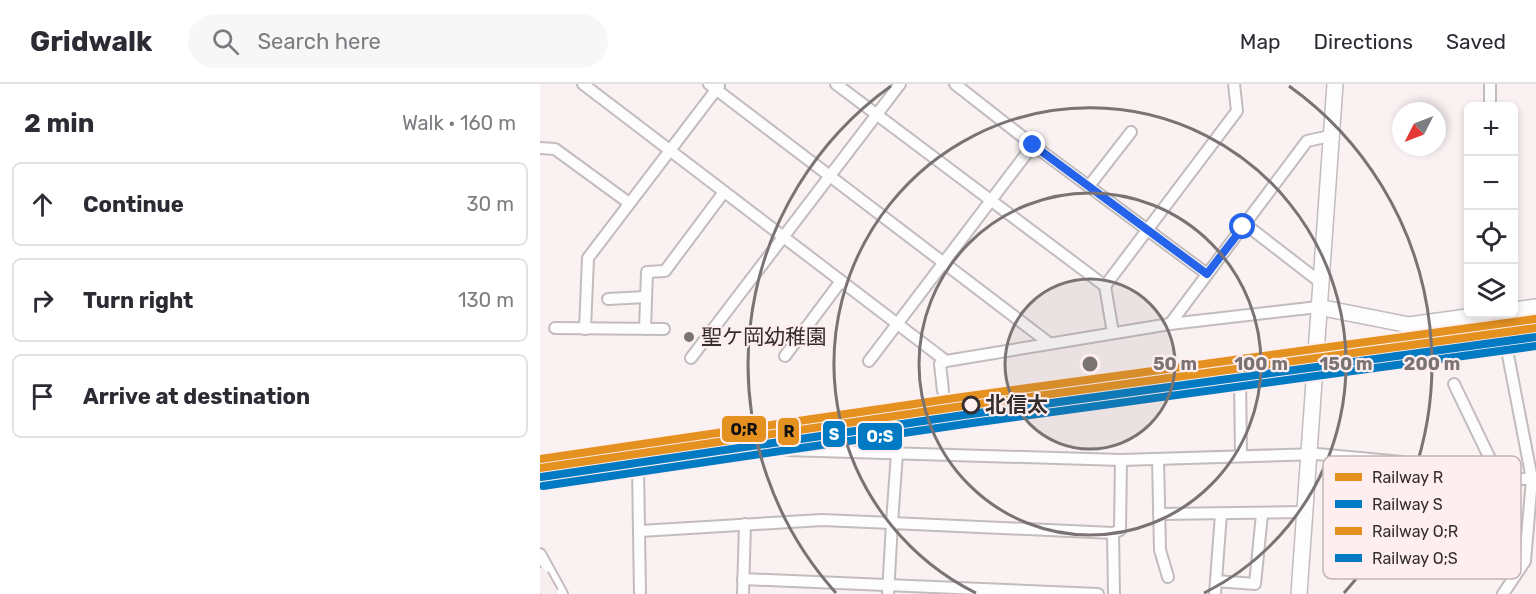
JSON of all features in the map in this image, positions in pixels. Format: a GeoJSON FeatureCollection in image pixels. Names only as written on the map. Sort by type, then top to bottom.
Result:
{"type":"FeatureCollection","features":[{"type":"Feature","properties":{"kind":"main road"},"geometry":{"type":"LineString","coordinates":[[546,576],[550,594]]}},
{"type":"Feature","properties":{"kind":"street"},"geometry":{"type":"LineString","coordinates":[[583,84],[946,361]]}},
{"type":"Feature","properties":{"kind":"street"},"geometry":{"type":"LineString","coordinates":[[836,84],[1105,286],[1113,333]]}},
{"type":"Feature","properties":{"kind":"street"},"geometry":{"type":"LineString","coordinates":[[691,358],[900,84]]}},
{"type":"Feature","properties":{"kind":"street"},"geometry":{"type":"LineString","coordinates":[[955,84],[1207,274]]}},
{"type":"Feature","properties":{"kind":"street"},"geometry":{"type":"LineString","coordinates":[[1105,286],[1236,111],[1234,84]]}},
{"type":"Feature","properties":{"kind":"street"},"geometry":{"type":"LineString","coordinates":[[1299,594],[1335,84]]}},
{"type":"Feature","properties":{"kind":"street"},"geometry":{"type":"LineString","coordinates":[[1490,84],[1490,102]]}},
{"type":"Feature","properties":{"kind":"street"},"geometry":{"type":"LineString","coordinates":[[585,329],[588,258],[670,151],[715,86],[1049,343]]}},
{"type":"Feature","properties":{"kind":"street"},"geometry":{"type":"LineString","coordinates":[[1089,186],[1131,132]]}},
{"type":"Feature","properties":{"kind":"street"},"geometry":{"type":"LineString","coordinates":[[1170,324],[1307,141],[1330,136]]}},
{"type":"Feature","properties":{"kind":"street"},"geometry":{"type":"LineString","coordinates":[[869,361],[1033,145]]}},
{"type":"Feature","properties":{"kind":"street"},"geometry":{"type":"LineString","coordinates":[[540,148],[555,149],[629,202]]}},
{"type":"Feature","properties":{"kind":"street"},"geometry":{"type":"LineString","coordinates":[[645,329],[647,272],[665,271],[724,192]]}},
{"type":"Feature","properties":{"kind":"street"},"geometry":{"type":"LineString","coordinates":[[1245,224],[1320,282]]}},
{"type":"Feature","properties":{"kind":"street"},"geometry":{"type":"LineString","coordinates":[[784,356],[841,281]]}},
{"type":"Feature","properties":{"kind":"street"},"geometry":{"type":"LineString","coordinates":[[608,298],[646,297]]}},
{"type":"Feature","properties":{"kind":"street"},"geometry":{"type":"LineString","coordinates":[[943,391],[940,364],[946,361],[1038,348],[1049,343],[1170,324],[1318,306],[1409,325],[1464,317]]}},
{"type":"Feature","properties":{"kind":"street"},"geometry":{"type":"LineString","coordinates":[[1518,309],[1536,307]]}},
{"type":"Feature","properties":{"kind":"street"},"geometry":{"type":"LineString","coordinates":[[1501,318],[1532,479],[1525,561],[1521,567]]}},
{"type":"Feature","properties":{"kind":"street"},"geometry":{"type":"LineString","coordinates":[[555,328],[664,329]]}},
{"type":"Feature","properties":{"kind":"street"},"geometry":{"type":"LineString","coordinates":[[1506,343],[1533,338]]}},
{"type":"Feature","properties":{"kind":"street"},"geometry":{"type":"LineString","coordinates":[[1119,395],[1315,368]]}},
{"type":"Feature","properties":{"kind":"street"},"geometry":{"type":"LineString","coordinates":[[1240,378],[1241,456]]}},
{"type":"Feature","properties":{"kind":"street"},"geometry":{"type":"LineString","coordinates":[[1454,384],[1489,456]]}},
{"type":"Feature","properties":{"kind":"street"},"geometry":{"type":"LineString","coordinates":[[786,450],[1121,460],[1309,454],[1336,456]]}},
{"type":"Feature","properties":{"kind":"street"},"geometry":{"type":"LineString","coordinates":[[888,590],[897,453]]}},
{"type":"Feature","properties":{"kind":"street"},"geometry":{"type":"LineString","coordinates":[[1158,459],[1160,550],[1168,577]]}},
{"type":"Feature","properties":{"kind":"street"},"geometry":{"type":"LineString","coordinates":[[640,531],[822,520],[1113,533],[1120,530],[1121,460]]}},
{"type":"Feature","properties":{"kind":"street"},"geometry":{"type":"LineString","coordinates":[[640,594],[639,467],[673,466]]}},
{"type":"Feature","properties":{"kind":"street"},"geometry":{"type":"LineString","coordinates":[[1521,479],[1532,479]]}},
{"type":"Feature","properties":{"kind":"street"},"geometry":{"type":"LineString","coordinates":[[1159,514],[1304,512]]}},
{"type":"Feature","properties":{"kind":"street"},"geometry":{"type":"LineString","coordinates":[[1215,594],[1221,514]]}},
{"type":"Feature","properties":{"kind":"street"},"geometry":{"type":"LineString","coordinates":[[1216,581],[1256,584],[1262,514]]}},
{"type":"Feature","properties":{"kind":"street"},"geometry":{"type":"LineString","coordinates":[[743,594],[745,524]]}},
{"type":"Feature","properties":{"kind":"street"},"geometry":{"type":"LineString","coordinates":[[1113,533],[1114,594]]}},
{"type":"Feature","properties":{"kind":"street"},"geometry":{"type":"LineString","coordinates":[[540,554],[546,576],[562,594]]}},
{"type":"Feature","properties":{"kind":"street"},"geometry":{"type":"LineString","coordinates":[[540,581],[546,576]]}},
{"type":"Feature","properties":{"kind":"street"},"geometry":{"type":"LineString","coordinates":[[743,579],[888,590],[1098,594]]}},
{"type":"Feature","properties":{"kind":"street"},"geometry":{"type":"LineString","coordinates":[[1505,593],[1514,579]]}},
{"type":"Feature","properties":{"kind":"rail line","name":"O;R"},"geometry":{"type":"LineString","coordinates":[[540,459],[962,397],[1535,319]]}},
{"type":"Feature","properties":{"kind":"rail line","name":"R"},"geometry":{"type":"LineString","coordinates":[[540,468],[963,406],[1536,328]]}},
{"type":"Feature","properties":{"kind":"rail line","name":"S"},"geometry":{"type":"LineString","coordinates":[[541,477],[964,415],[1536,337]]}},
{"type":"Feature","properties":{"kind":"rail line","name":"O;S"},"geometry":{"type":"LineString","coordinates":[[543,486],[965,424],[1536,346]]}},
{"type":"Feature","properties":{"kind":"place","name":"聖ケ岡幼稚園"},"geometry":{"type":"Point","coordinates":[689,337]}},
{"type":"Feature","properties":{"kind":"place","name":"北信太"},"geometry":{"type":"Point","coordinates":[971,405]}},
{"type":"Feature","properties":{"kind":"route"},"geometry":{"type":"LineString","coordinates":[[1033,145],[1207,274],[1243,227]]}}]}
